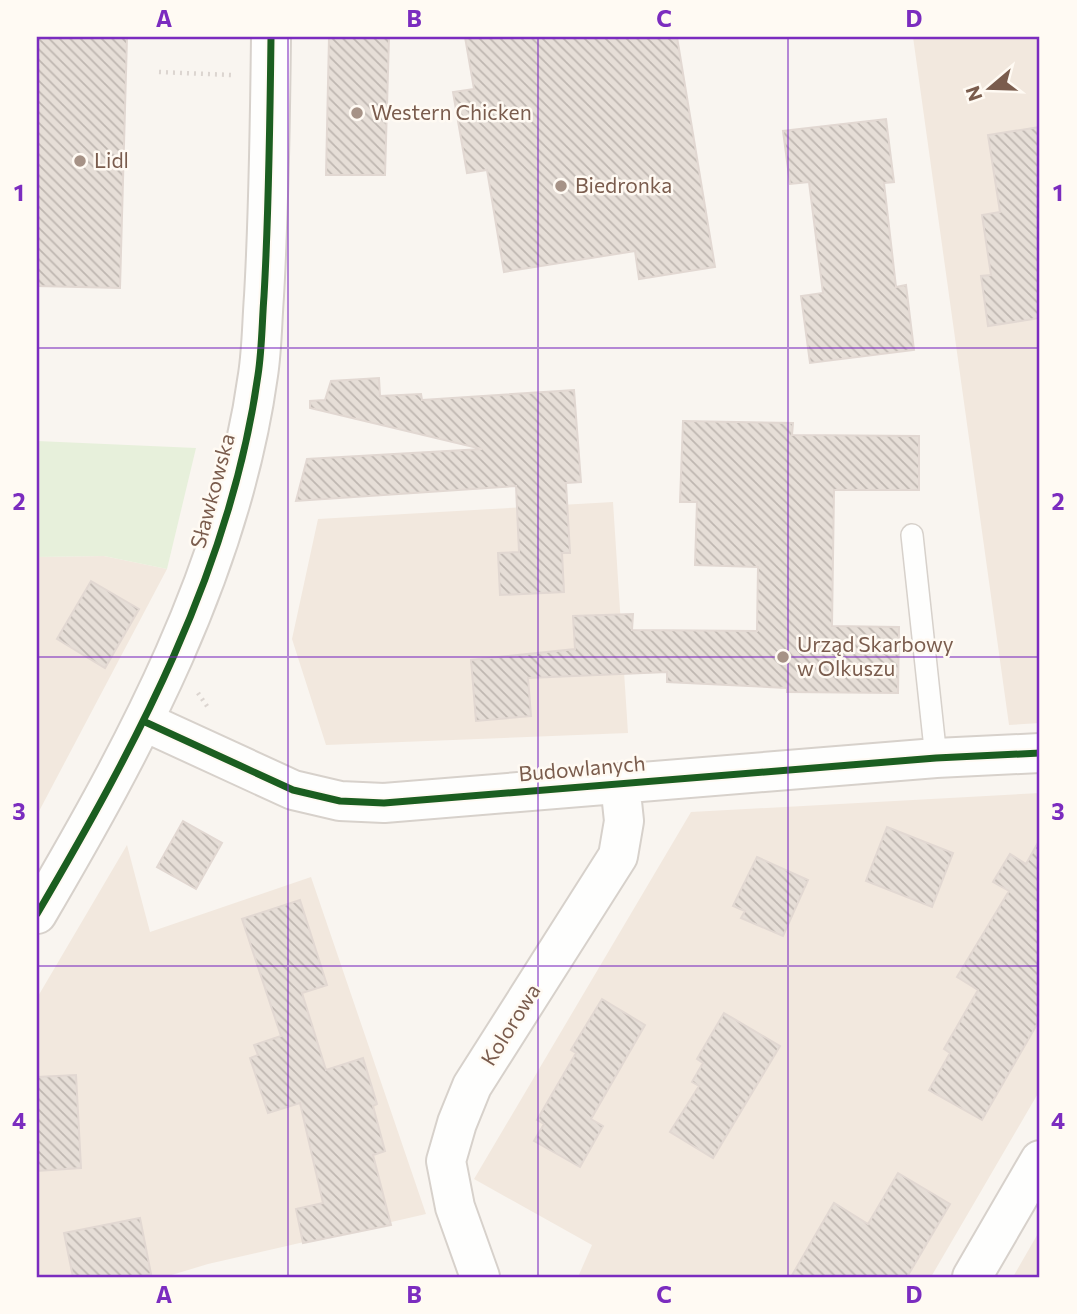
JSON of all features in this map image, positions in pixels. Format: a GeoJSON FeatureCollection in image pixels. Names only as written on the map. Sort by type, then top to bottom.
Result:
{"type":"FeatureCollection","features":[{"type":"Feature","properties":{"kind":"street","name":"Sławkowska"},"geometry":{"type":"LineString","coordinates":[[37,914],[143,721],[202,592],[234,496],[258,375],[269,211],[271,37]]}},
{"type":"Feature","properties":{"kind":"street","name":"Budowlanych"},"geometry":{"type":"LineString","coordinates":[[143,721],[293,790],[340,801],[384,803],[936,758],[1040,753]]}},
{"type":"Feature","properties":{"kind":"street","name":"Kolorowa"},"geometry":{"type":"LineString","coordinates":[[480,1277],[455,1207],[446,1161],[472,1086],[618,856],[624,821],[620,783]]}},
{"type":"Feature","properties":{"kind":"street"},"geometry":{"type":"LineString","coordinates":[[972,1277],[1040,1160]]}},
{"type":"Feature","properties":{"kind":"lane"},"geometry":{"type":"LineString","coordinates":[[912,535],[936,758]]}},
{"type":"Feature","properties":{"kind":"path"},"geometry":{"type":"LineString","coordinates":[[159,72],[231,75]]}},
{"type":"Feature","properties":{"kind":"path"},"geometry":{"type":"LineString","coordinates":[[193,687],[214,715]]}},
{"type":"Feature","properties":{"kind":"shaded area"},"geometry":{"type":"Polygon","coordinates":[[[913,37],[1040,37],[1040,723],[1009,725],[913,37]]]}},
{"type":"Feature","properties":{"kind":"shaded area"},"geometry":{"type":"Polygon","coordinates":[[[613,502],[628,733],[326,745],[292,639],[318,519],[613,502]]]}},
{"type":"Feature","properties":{"kind":"shaded area"},"geometry":{"type":"Polygon","coordinates":[[[104,556],[167,569],[37,815],[37,557],[104,556]]]}},
{"type":"Feature","properties":{"kind":"shaded area"},"geometry":{"type":"Polygon","coordinates":[[[1040,793],[1040,1090],[931,1277],[578,1277],[592,1245],[474,1179],[691,812],[1040,793]]]}},
{"type":"Feature","properties":{"kind":"shaded area"},"geometry":{"type":"Polygon","coordinates":[[[127,845],[150,932],[311,877],[426,1214],[208,1264],[165,1277],[37,1277],[37,998],[127,845]]]}},
{"type":"Feature","properties":{"kind":"shaded area"},"geometry":{"type":"Polygon","coordinates":[[[1040,1230],[1040,1277],[1013,1277],[1040,1230]]]}},
{"type":"Feature","properties":{"kind":"green space"},"geometry":{"type":"Polygon","coordinates":[[[37,441],[196,448],[167,569],[104,556],[37,557],[37,441]]]}},
{"type":"Feature","properties":{"kind":"building","name":"Lidl"},"geometry":{"type":"Polygon","coordinates":[[[37,37],[127,37],[120,288],[37,286],[37,37]]]}},
{"type":"Feature","properties":{"kind":"building","name":"Western Chicken"},"geometry":{"type":"Polygon","coordinates":[[[329,37],[389,37],[385,175],[326,175],[329,37]]]}},
{"type":"Feature","properties":{"kind":"building"},"geometry":{"type":"Polygon","coordinates":[[[465,37],[677,37],[715,267],[639,279],[635,251],[504,272],[487,170],[467,173],[453,92],[474,89],[465,37]]]}},
{"type":"Feature","properties":{"kind":"building"},"geometry":{"type":"Polygon","coordinates":[[[886,119],[894,182],[884,183],[896,287],[906,285],[914,350],[810,363],[801,296],[823,293],[809,182],[790,184],[783,131],[886,119]]]}},
{"type":"Feature","properties":{"kind":"building"},"geometry":{"type":"Polygon","coordinates":[[[1040,127],[1040,318],[988,326],[981,276],[991,275],[982,215],[1000,212],[988,135],[1040,127]]]}},
{"type":"Feature","properties":{"kind":"building"},"geometry":{"type":"Polygon","coordinates":[[[379,378],[380,396],[421,394],[422,400],[574,390],[581,482],[566,483],[570,553],[562,553],[564,592],[500,595],[498,553],[519,552],[516,486],[296,501],[307,459],[482,449],[310,408],[310,401],[325,400],[331,381],[379,378]]]}},
{"type":"Feature","properties":{"kind":"building"},"geometry":{"type":"Polygon","coordinates":[[[683,421],[793,423],[792,435],[919,436],[919,490],[834,490],[832,626],[899,627],[898,693],[787,692],[787,688],[667,682],[667,672],[528,678],[531,716],[476,721],[471,660],[575,649],[573,616],[633,614],[632,630],[757,631],[758,567],[695,565],[697,502],[680,502],[683,421]]]}},
{"type":"Feature","properties":{"kind":"building"},"geometry":{"type":"Polygon","coordinates":[[[91,581],[139,609],[105,668],[57,639],[91,581]]]}},
{"type":"Feature","properties":{"kind":"building"},"geometry":{"type":"Polygon","coordinates":[[[183,821],[222,843],[196,889],[157,867],[183,821]]]}},
{"type":"Feature","properties":{"kind":"building"},"geometry":{"type":"Polygon","coordinates":[[[887,827],[953,853],[932,907],[866,881],[887,827]]]}},
{"type":"Feature","properties":{"kind":"building"},"geometry":{"type":"Polygon","coordinates":[[[1040,839],[1040,1019],[982,1120],[929,1090],[950,1053],[944,1049],[978,990],[957,977],[1009,891],[993,882],[1010,854],[1026,864],[1040,839]]]}},
{"type":"Feature","properties":{"kind":"building"},"geometry":{"type":"Polygon","coordinates":[[[757,857],[808,880],[783,936],[741,918],[745,911],[733,906],[757,857]]]}},
{"type":"Feature","properties":{"kind":"building"},"geometry":{"type":"Polygon","coordinates":[[[300,900],[327,985],[302,993],[326,1070],[363,1058],[377,1104],[373,1106],[385,1151],[373,1155],[391,1225],[303,1243],[296,1209],[323,1203],[300,1103],[268,1113],[250,1058],[258,1055],[254,1045],[281,1036],[242,919],[300,900]]]}},
{"type":"Feature","properties":{"kind":"building"},"geometry":{"type":"Polygon","coordinates":[[[602,999],[645,1025],[591,1119],[603,1126],[580,1167],[534,1141],[544,1124],[537,1120],[576,1053],[571,1050],[602,999]]]}},
{"type":"Feature","properties":{"kind":"building"},"geometry":{"type":"Polygon","coordinates":[[[724,1013],[780,1046],[713,1158],[670,1132],[699,1086],[692,1082],[703,1063],[697,1059],[724,1013]]]}},
{"type":"Feature","properties":{"kind":"building"},"geometry":{"type":"Polygon","coordinates":[[[76,1075],[81,1168],[37,1171],[37,1077],[76,1075]]]}},
{"type":"Feature","properties":{"kind":"building"},"geometry":{"type":"Polygon","coordinates":[[[898,1173],[950,1204],[907,1277],[791,1277],[834,1203],[868,1224],[898,1173]]]}},
{"type":"Feature","properties":{"kind":"building"},"geometry":{"type":"Polygon","coordinates":[[[140,1218],[151,1274],[136,1277],[73,1277],[64,1233],[140,1218]]]}},
{"type":"Feature","properties":{"kind":"cycle path"},"geometry":{"type":"LineString","coordinates":[[37,914],[109,787],[174,655],[226,518],[245,447],[261,345],[266,263],[271,37]]}},
{"type":"Feature","properties":{"kind":"cycle path"},"geometry":{"type":"LineString","coordinates":[[143,721],[293,790],[340,801],[384,803],[936,758],[1040,753]]}},
{"type":"Feature","properties":{"kind":"place","name":"Western Chicken"},"geometry":{"type":"Point","coordinates":[357,113]}},
{"type":"Feature","properties":{"kind":"place","name":"Lidl"},"geometry":{"type":"Point","coordinates":[80,161]}},
{"type":"Feature","properties":{"kind":"place","name":"Biedronka"},"geometry":{"type":"Point","coordinates":[561,186]}},
{"type":"Feature","properties":{"kind":"place","name":"Urząd Skarbowy w Olkuszu"},"geometry":{"type":"Point","coordinates":[783,657]}}]}
